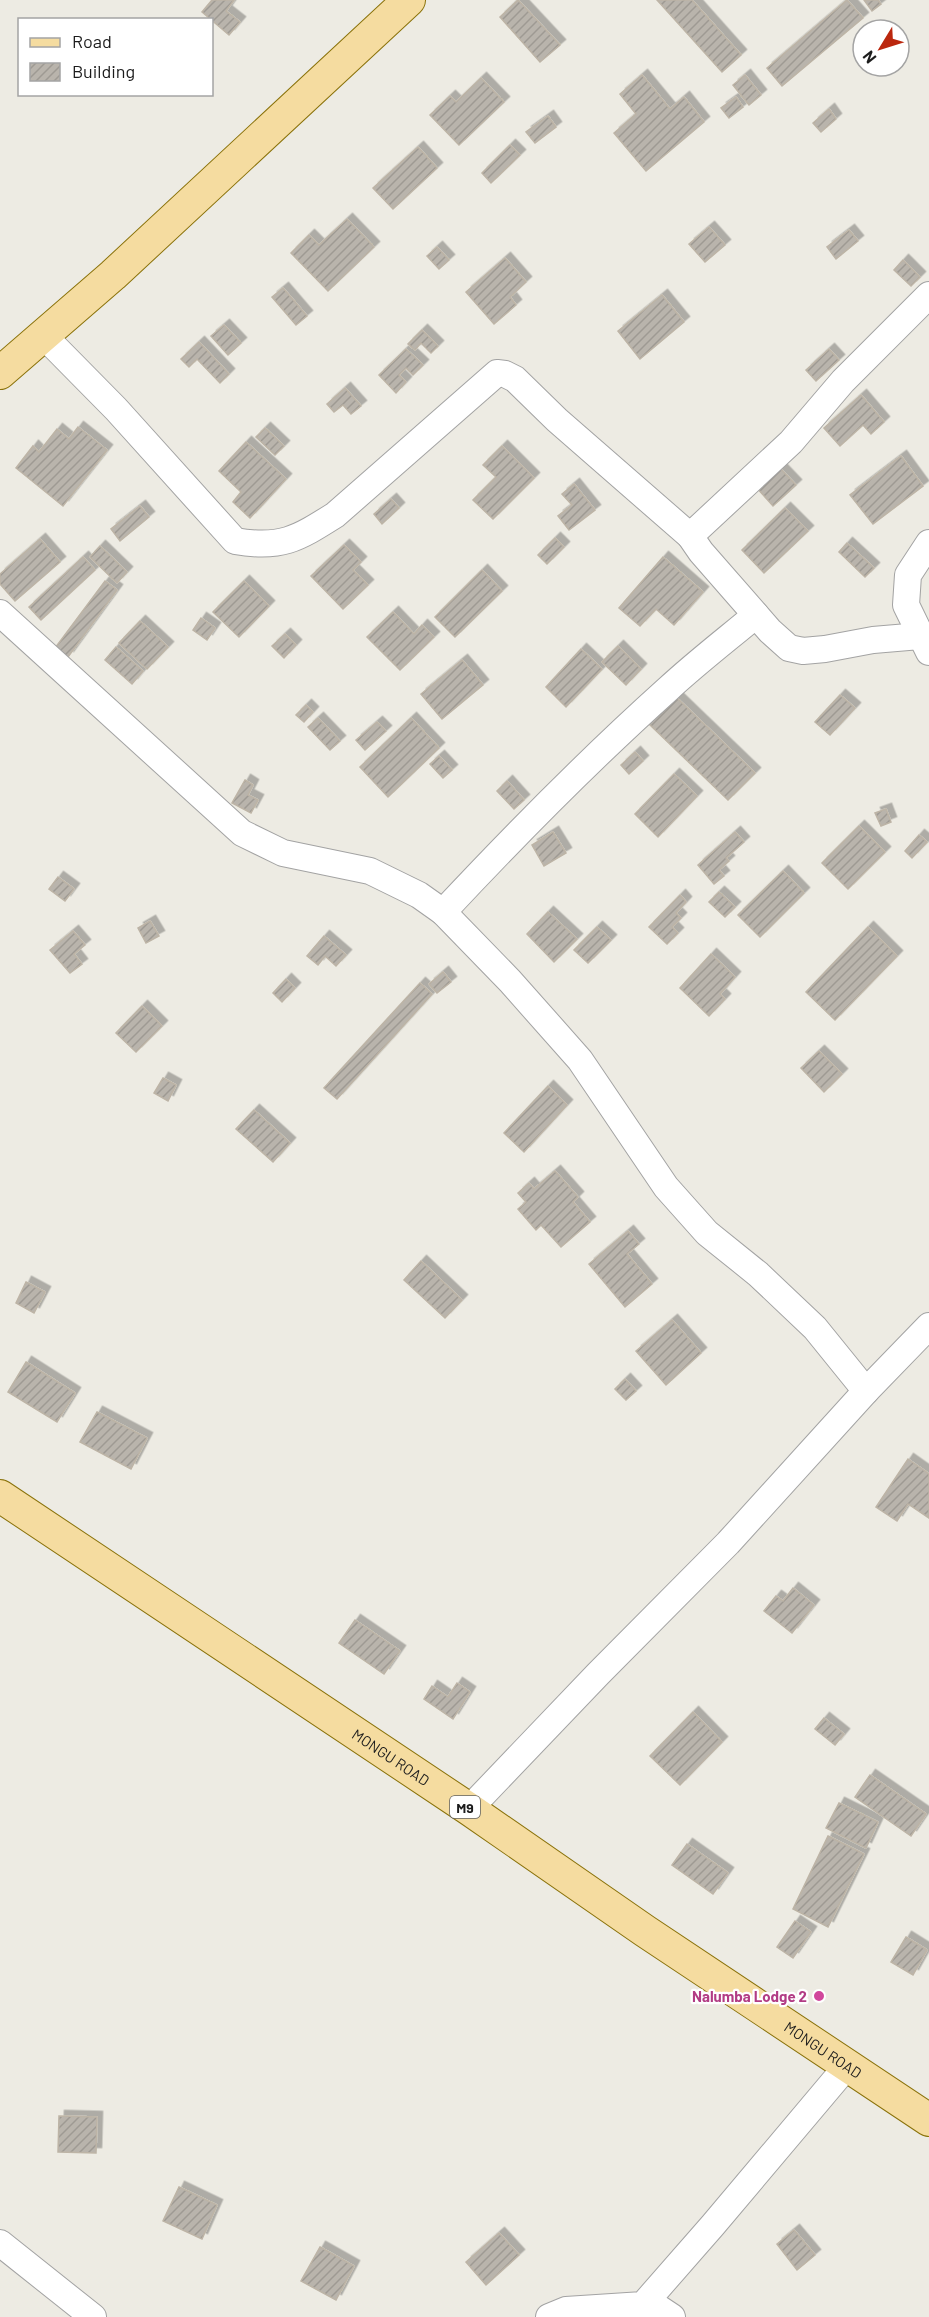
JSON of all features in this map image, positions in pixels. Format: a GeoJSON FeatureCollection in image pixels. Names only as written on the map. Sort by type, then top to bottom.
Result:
{"type":"FeatureCollection","features":[{"type":"Feature","properties":{"kind":"main road"},"geometry":{"type":"LineString","coordinates":[[0,374],[113,275],[409,0]]}},
{"type":"Feature","properties":{"kind":"main road","name":"MONGU ROAD"},"geometry":{"type":"LineString","coordinates":[[0,1496],[929,2120]]}},
{"type":"Feature","properties":{"kind":"street"},"geometry":{"type":"LineString","coordinates":[[690,536],[790,442],[843,381],[929,295]]}},
{"type":"Feature","properties":{"kind":"street"},"geometry":{"type":"LineString","coordinates":[[43,335],[116,409],[235,541],[258,545],[284,543],[335,515],[497,373],[515,379],[557,420],[690,536],[701,552],[770,631],[789,648],[803,651],[825,649],[873,640],[924,644],[906,605],[908,575],[929,543]]}},
{"type":"Feature","properties":{"kind":"street"},"geometry":{"type":"LineString","coordinates":[[0,613],[242,833],[283,853],[370,871],[419,895],[443,912],[510,981],[580,1060],[666,1187],[707,1233],[758,1274],[815,1328],[866,1390]]}},
{"type":"Feature","properties":{"kind":"street"},"geometry":{"type":"LineString","coordinates":[[443,912],[518,832],[588,763],[669,687],[756,615]]}},
{"type":"Feature","properties":{"kind":"street"},"geometry":{"type":"LineString","coordinates":[[469,1809],[728,1543],[866,1390],[929,1326]]}},
{"type":"Feature","properties":{"kind":"street"},"geometry":{"type":"LineString","coordinates":[[643,2305],[847,2066]]}},
{"type":"Feature","properties":{"kind":"street"},"geometry":{"type":"LineString","coordinates":[[0,2243],[93,2317]]}},
{"type":"Feature","properties":{"kind":"street"},"geometry":{"type":"LineString","coordinates":[[549,2317],[566,2310],[643,2305],[660,2309],[672,2317]]}},
{"type":"Feature","properties":{"kind":"building"},"geometry":{"type":"Polygon","coordinates":[[[212,0],[234,0],[226,11],[240,22],[229,35],[213,21],[213,18],[209,18],[202,12],[212,0]]]}},
{"type":"Feature","properties":{"kind":"building"},"geometry":{"type":"Polygon","coordinates":[[[518,0],[560,45],[540,62],[500,17],[518,0]]]}},
{"type":"Feature","properties":{"kind":"building"},"geometry":{"type":"Polygon","coordinates":[[[657,0],[692,0],[741,55],[722,72],[657,0]]]}},
{"type":"Feature","properties":{"kind":"building"},"geometry":{"type":"Polygon","coordinates":[[[847,0],[863,18],[851,18],[851,28],[782,86],[767,68],[847,0]]]}},
{"type":"Feature","properties":{"kind":"building"},"geometry":{"type":"Polygon","coordinates":[[[864,0],[878,0],[881,4],[872,11],[864,0]]]}},
{"type":"Feature","properties":{"kind":"building"},"geometry":{"type":"Polygon","coordinates":[[[642,75],[670,109],[684,97],[704,122],[646,171],[614,133],[636,114],[620,94],[642,75]]]}},
{"type":"Feature","properties":{"kind":"building"},"geometry":{"type":"Polygon","coordinates":[[[745,75],[761,95],[749,105],[733,85],[745,75]]]}},
{"type":"Feature","properties":{"kind":"building"},"geometry":{"type":"Polygon","coordinates":[[[481,78],[504,102],[459,145],[430,115],[450,96],[456,102],[481,78]]]}},
{"type":"Feature","properties":{"kind":"building"},"geometry":{"type":"Polygon","coordinates":[[[736,97],[743,107],[729,118],[721,108],[736,97]]]}},
{"type":"Feature","properties":{"kind":"building"},"geometry":{"type":"Polygon","coordinates":[[[829,109],[836,119],[821,132],[813,123],[829,109]]]}},
{"type":"Feature","properties":{"kind":"building"},"geometry":{"type":"Polygon","coordinates":[[[548,116],[556,127],[535,143],[526,132],[548,116]]]}},
{"type":"Feature","properties":{"kind":"building"},"geometry":{"type":"Polygon","coordinates":[[[510,145],[520,155],[491,183],[482,173],[510,145]]]}},
{"type":"Feature","properties":{"kind":"building"},"geometry":{"type":"Polygon","coordinates":[[[418,147],[437,168],[393,209],[373,188],[418,147]]]}},
{"type":"Feature","properties":{"kind":"building"},"geometry":{"type":"Polygon","coordinates":[[[347,219],[374,247],[328,291],[291,253],[309,235],[319,245],[347,219]]]}},
{"type":"Feature","properties":{"kind":"building"},"geometry":{"type":"Polygon","coordinates":[[[709,227],[725,245],[705,262],[689,244],[709,227]]]}},
{"type":"Feature","properties":{"kind":"building"},"geometry":{"type":"Polygon","coordinates":[[[849,230],[858,241],[836,259],[827,247],[849,230]]]}},
{"type":"Feature","properties":{"kind":"building"},"geometry":{"type":"Polygon","coordinates":[[[437,247],[449,260],[439,269],[427,256],[437,247]]]}},
{"type":"Feature","properties":{"kind":"building"},"geometry":{"type":"Polygon","coordinates":[[[505,258],[526,282],[510,297],[516,305],[494,324],[466,292],[505,258]]]}},
{"type":"Feature","properties":{"kind":"building"},"geometry":{"type":"Polygon","coordinates":[[[903,260],[920,277],[911,286],[894,270],[903,260]]]}},
{"type":"Feature","properties":{"kind":"building"},"geometry":{"type":"Polygon","coordinates":[[[283,288],[307,316],[296,325],[272,297],[283,288]]]}},
{"type":"Feature","properties":{"kind":"building"},"geometry":{"type":"Polygon","coordinates":[[[662,295],[684,322],[640,359],[618,331],[662,295]]]}},
{"type":"Feature","properties":{"kind":"building"},"geometry":{"type":"Polygon","coordinates":[[[224,325],[241,343],[228,355],[211,336],[224,325]]]}},
{"type":"Feature","properties":{"kind":"building"},"geometry":{"type":"Polygon","coordinates":[[[422,330],[438,346],[431,353],[421,343],[415,350],[408,344],[422,330]]]}},
{"type":"Feature","properties":{"kind":"building"},"geometry":{"type":"Polygon","coordinates":[[[199,342],[229,374],[220,383],[197,359],[189,367],[181,359],[199,342]]]}},
{"type":"Feature","properties":{"kind":"building"},"geometry":{"type":"Polygon","coordinates":[[[406,349],[423,365],[413,375],[406,368],[399,375],[406,382],[396,393],[379,375],[406,349]]]}},
{"type":"Feature","properties":{"kind":"building"},"geometry":{"type":"Polygon","coordinates":[[[829,349],[839,360],[816,381],[806,370],[829,349]]]}},
{"type":"Feature","properties":{"kind":"building"},"geometry":{"type":"Polygon","coordinates":[[[345,388],[361,406],[351,414],[343,405],[334,412],[327,404],[345,388]]]}},
{"type":"Feature","properties":{"kind":"building"},"geometry":{"type":"Polygon","coordinates":[[[861,395],[884,422],[871,434],[863,425],[840,446],[824,428],[861,395]]]}},
{"type":"Feature","properties":{"kind":"building"},"geometry":{"type":"Polygon","coordinates":[[[78,427],[107,450],[63,506],[16,468],[33,446],[39,452],[57,429],[69,439],[78,427]]]}},
{"type":"Feature","properties":{"kind":"building"},"geometry":{"type":"Polygon","coordinates":[[[265,428],[284,446],[275,455],[256,437],[265,428]]]}},
{"type":"Feature","properties":{"kind":"building"},"geometry":{"type":"Polygon","coordinates":[[[246,442],[286,479],[250,518],[233,502],[241,492],[219,471],[246,442]]]}},
{"type":"Feature","properties":{"kind":"building"},"geometry":{"type":"Polygon","coordinates":[[[502,446],[534,478],[493,519],[473,500],[496,477],[483,465],[502,446]]]}},
{"type":"Feature","properties":{"kind":"building"},"geometry":{"type":"Polygon","coordinates":[[[901,456],[923,486],[873,524],[850,495],[901,456]]]}},
{"type":"Feature","properties":{"kind":"building"},"geometry":{"type":"Polygon","coordinates":[[[778,466],[796,485],[773,506],[756,487],[778,466]]]}},
{"type":"Feature","properties":{"kind":"building"},"geometry":{"type":"Polygon","coordinates":[[[574,484],[595,510],[569,530],[558,516],[572,505],[562,494],[574,484]]]}},
{"type":"Feature","properties":{"kind":"building"},"geometry":{"type":"Polygon","coordinates":[[[391,499],[399,508],[382,524],[374,514],[391,499]]]}},
{"type":"Feature","properties":{"kind":"building"},"geometry":{"type":"Polygon","coordinates":[[[140,506],[149,517],[120,541],[111,529],[140,506]]]}},
{"type":"Feature","properties":{"kind":"building"},"geometry":{"type":"Polygon","coordinates":[[[785,508],[808,531],[764,573],[742,550],[785,508]]]}},
{"type":"Feature","properties":{"kind":"building"},"geometry":{"type":"Polygon","coordinates":[[[555,538],[564,547],[547,564],[538,555],[555,538]]]}},
{"type":"Feature","properties":{"kind":"building"},"geometry":{"type":"Polygon","coordinates":[[[40,539],[60,562],[15,601],[0,584],[0,574],[40,539]]]}},
{"type":"Feature","properties":{"kind":"building"},"geometry":{"type":"Polygon","coordinates":[[[847,543],[874,568],[865,577],[839,552],[847,543]]]}},
{"type":"Feature","properties":{"kind":"building"},"geometry":{"type":"Polygon","coordinates":[[[344,545],[361,562],[353,570],[368,585],[343,609],[311,576],[344,545]]]}},
{"type":"Feature","properties":{"kind":"building"},"geometry":{"type":"Polygon","coordinates":[[[100,546],[127,572],[117,583],[90,557],[100,546]]]}},
{"type":"Feature","properties":{"kind":"building"},"geometry":{"type":"Polygon","coordinates":[[[83,557],[95,570],[41,620],[29,607],[83,557]]]}},
{"type":"Feature","properties":{"kind":"building"},"geometry":{"type":"Polygon","coordinates":[[[663,557],[703,592],[674,625],[656,609],[640,626],[619,608],[663,557]]]}},
{"type":"Feature","properties":{"kind":"building"},"geometry":{"type":"Polygon","coordinates":[[[482,570],[502,591],[455,637],[435,617],[482,570]]]}},
{"type":"Feature","properties":{"kind":"building"},"geometry":{"type":"Polygon","coordinates":[[[105,581],[117,590],[68,657],[55,648],[105,581]]]}},
{"type":"Feature","properties":{"kind":"building"},"geometry":{"type":"Polygon","coordinates":[[[244,581],[269,606],[239,637],[213,612],[244,581]]]}},
{"type":"Feature","properties":{"kind":"building"},"geometry":{"type":"Polygon","coordinates":[[[393,612],[414,634],[422,625],[434,637],[400,670],[367,637],[393,612]]]}},
{"type":"Feature","properties":{"kind":"building"},"geometry":{"type":"Polygon","coordinates":[[[201,618],[215,628],[207,640],[193,630],[201,618]]]}},
{"type":"Feature","properties":{"kind":"building"},"geometry":{"type":"Polygon","coordinates":[[[140,621],[168,647],[147,669],[119,643],[140,621]]]}},
{"type":"Feature","properties":{"kind":"building"},"geometry":{"type":"Polygon","coordinates":[[[285,634],[296,645],[284,658],[272,646],[285,634]]]}},
{"type":"Feature","properties":{"kind":"building"},"geometry":{"type":"Polygon","coordinates":[[[618,646],[641,669],[626,685],[602,662],[618,646]]]}},
{"type":"Feature","properties":{"kind":"building"},"geometry":{"type":"Polygon","coordinates":[[[116,647],[143,671],[132,684],[105,660],[116,647]]]}},
{"type":"Feature","properties":{"kind":"building"},"geometry":{"type":"Polygon","coordinates":[[[581,649],[602,669],[566,707],[546,687],[581,649]]]}},
{"type":"Feature","properties":{"kind":"building"},"geometry":{"type":"Polygon","coordinates":[[[462,660],[483,685],[442,719],[421,694],[462,660]]]}},
{"type":"Feature","properties":{"kind":"building"},"geometry":{"type":"Polygon","coordinates":[[[840,695],[855,708],[830,735],[815,722],[840,695]]]}},
{"type":"Feature","properties":{"kind":"building"},"geometry":{"type":"Polygon","coordinates":[[[676,697],[755,773],[728,800],[649,724],[676,697]]]}},
{"type":"Feature","properties":{"kind":"building"},"geometry":{"type":"Polygon","coordinates":[[[306,705],[313,712],[304,722],[296,715],[306,705]]]}},
{"type":"Feature","properties":{"kind":"building"},"geometry":{"type":"Polygon","coordinates":[[[318,718],[340,741],[330,750],[308,727],[318,718]]]}},
{"type":"Feature","properties":{"kind":"building"},"geometry":{"type":"Polygon","coordinates":[[[411,718],[439,748],[388,797],[360,767],[411,718]]]}},
{"type":"Feature","properties":{"kind":"building"},"geometry":{"type":"Polygon","coordinates":[[[377,722],[386,731],[365,750],[356,740],[377,722]]]}},
{"type":"Feature","properties":{"kind":"building"},"geometry":{"type":"Polygon","coordinates":[[[635,752],[643,761],[629,774],[621,765],[635,752]]]}},
{"type":"Feature","properties":{"kind":"building"},"geometry":{"type":"Polygon","coordinates":[[[439,756],[452,770],[443,778],[430,764],[439,756]]]}},
{"type":"Feature","properties":{"kind":"building"},"geometry":{"type":"Polygon","coordinates":[[[674,774],[697,796],[658,837],[635,814],[674,774]]]}},
{"type":"Feature","properties":{"kind":"building"},"geometry":{"type":"Polygon","coordinates":[[[245,780],[253,785],[248,795],[258,800],[251,813],[232,803],[245,780]]]}},
{"type":"Feature","properties":{"kind":"building"},"geometry":{"type":"Polygon","coordinates":[[[507,781],[524,800],[514,809],[497,791],[507,781]]]}},
{"type":"Feature","properties":{"kind":"building"},"geometry":{"type":"Polygon","coordinates":[[[886,809],[891,822],[881,826],[875,813],[886,809]]]}},
{"type":"Feature","properties":{"kind":"building"},"geometry":{"type":"Polygon","coordinates":[[[859,826],[885,852],[848,889],[822,863],[859,826]]]}},
{"type":"Feature","properties":{"kind":"building"},"geometry":{"type":"Polygon","coordinates":[[[553,832],[566,853],[544,866],[532,845],[553,832]]]}},
{"type":"Feature","properties":{"kind":"building"},"geometry":{"type":"Polygon","coordinates":[[[735,832],[744,842],[726,858],[729,861],[719,870],[724,876],[714,884],[698,865],[735,832]]]}},
{"type":"Feature","properties":{"kind":"building"},"geometry":{"type":"Polygon","coordinates":[[[919,835],[927,842],[912,858],[905,851],[919,835]]]}},
{"type":"Feature","properties":{"kind":"building"},"geometry":{"type":"Polygon","coordinates":[[[783,871],[804,893],[760,937],[738,915],[783,871]]]}},
{"type":"Feature","properties":{"kind":"building"},"geometry":{"type":"Polygon","coordinates":[[[58,877],[74,889],[65,901],[49,889],[58,877]]]}},
{"type":"Feature","properties":{"kind":"building"},"geometry":{"type":"Polygon","coordinates":[[[719,892],[735,907],[725,917],[709,902],[719,892]]]}},
{"type":"Feature","properties":{"kind":"building"},"geometry":{"type":"Polygon","coordinates":[[[680,895],[686,902],[676,913],[681,918],[672,927],[678,933],[667,944],[649,927],[680,895]]]}},
{"type":"Feature","properties":{"kind":"building"},"geometry":{"type":"Polygon","coordinates":[[[548,912],[577,939],[554,962],[527,934],[548,912]]]}},
{"type":"Feature","properties":{"kind":"building"},"geometry":{"type":"Polygon","coordinates":[[[150,921],[159,936],[146,943],[138,928],[150,921]]]}},
{"type":"Feature","properties":{"kind":"building"},"geometry":{"type":"Polygon","coordinates":[[[597,927],[611,940],[588,963],[574,950],[597,927]]]}},
{"type":"Feature","properties":{"kind":"building"},"geometry":{"type":"Polygon","coordinates":[[[868,927],[897,956],[835,1020],[806,992],[868,927]]]}},
{"type":"Feature","properties":{"kind":"building"},"geometry":{"type":"Polygon","coordinates":[[[73,931],[85,945],[74,954],[82,964],[70,973],[50,950],[73,931]]]}},
{"type":"Feature","properties":{"kind":"building"},"geometry":{"type":"Polygon","coordinates":[[[324,936],[346,955],[336,966],[325,956],[318,965],[307,956],[324,936]]]}},
{"type":"Feature","properties":{"kind":"building"},"geometry":{"type":"Polygon","coordinates":[[[711,954],[735,977],[720,994],[725,999],[709,1016],[680,988],[711,954]]]}},
{"type":"Feature","properties":{"kind":"building"},"geometry":{"type":"Polygon","coordinates":[[[443,972],[451,982],[437,993],[429,984],[443,972]]]}},
{"type":"Feature","properties":{"kind":"building"},"geometry":{"type":"Polygon","coordinates":[[[286,979],[295,988],[282,1002],[273,993],[286,979]]]}},
{"type":"Feature","properties":{"kind":"building"},"geometry":{"type":"Polygon","coordinates":[[[420,983],[432,994],[337,1099],[324,1088],[420,983]]]}},
{"type":"Feature","properties":{"kind":"building"},"geometry":{"type":"Polygon","coordinates":[[[142,1006],[162,1026],[136,1052],[116,1033],[142,1006]]]}},
{"type":"Feature","properties":{"kind":"building"},"geometry":{"type":"Polygon","coordinates":[[[819,1051],[842,1074],[824,1092],[801,1068],[819,1051]]]}},
{"type":"Feature","properties":{"kind":"building"},"geometry":{"type":"Polygon","coordinates":[[[163,1078],[176,1085],[168,1101],[154,1093],[163,1078]]]}},
{"type":"Feature","properties":{"kind":"building"},"geometry":{"type":"Polygon","coordinates":[[[548,1086],[567,1105],[524,1152],[504,1133],[548,1086]]]}},
{"type":"Feature","properties":{"kind":"building"},"geometry":{"type":"Polygon","coordinates":[[[254,1110],[290,1143],[273,1162],[236,1129],[254,1110]]]}},
{"type":"Feature","properties":{"kind":"building"},"geometry":{"type":"Polygon","coordinates":[[[555,1171],[578,1197],[573,1202],[590,1222],[561,1247],[541,1225],[536,1230],[518,1209],[526,1202],[518,1193],[529,1183],[534,1189],[555,1171]]]}},
{"type":"Feature","properties":{"kind":"building"},"geometry":{"type":"Polygon","coordinates":[[[628,1231],[639,1244],[627,1254],[652,1284],[625,1307],[589,1264],[628,1231]]]}},
{"type":"Feature","properties":{"kind":"building"},"geometry":{"type":"Polygon","coordinates":[[[421,1261],[462,1300],[445,1318],[404,1280],[421,1261]]]}},
{"type":"Feature","properties":{"kind":"building"},"geometry":{"type":"Polygon","coordinates":[[[26,1282],[45,1292],[34,1313],[16,1303],[26,1282]]]}},
{"type":"Feature","properties":{"kind":"building"},"geometry":{"type":"Polygon","coordinates":[[[672,1320],[701,1353],[666,1385],[636,1351],[672,1320]]]}},
{"type":"Feature","properties":{"kind":"building"},"geometry":{"type":"Polygon","coordinates":[[[26,1362],[75,1393],[57,1422],[8,1392],[26,1362]]]}},
{"type":"Feature","properties":{"kind":"building"},"geometry":{"type":"Polygon","coordinates":[[[625,1379],[636,1391],[626,1400],[615,1389],[625,1379]]]}},
{"type":"Feature","properties":{"kind":"building"},"geometry":{"type":"Polygon","coordinates":[[[97,1412],[147,1438],[131,1469],[80,1442],[97,1412]]]}},
{"type":"Feature","properties":{"kind":"building"},"geometry":{"type":"Polygon","coordinates":[[[908,1459],[929,1474],[929,1518],[908,1504],[897,1521],[876,1507],[908,1459]]]}},
{"type":"Feature","properties":{"kind":"building"},"geometry":{"type":"Polygon","coordinates":[[[793,1588],[814,1605],[792,1633],[764,1611],[776,1596],[783,1601],[793,1588]]]}},
{"type":"Feature","properties":{"kind":"building"},"geometry":{"type":"Polygon","coordinates":[[[355,1620],[400,1651],[384,1674],[339,1643],[355,1620]]]}},
{"type":"Feature","properties":{"kind":"building"},"geometry":{"type":"Polygon","coordinates":[[[457,1683],[470,1692],[453,1719],[424,1699],[432,1686],[448,1697],[457,1683]]]}},
{"type":"Feature","properties":{"kind":"building"},"geometry":{"type":"Polygon","coordinates":[[[693,1712],[722,1742],[680,1785],[650,1756],[693,1712]]]}},
{"type":"Feature","properties":{"kind":"building"},"geometry":{"type":"Polygon","coordinates":[[[824,1718],[844,1734],[835,1745],[815,1729],[824,1718]]]}},
{"type":"Feature","properties":{"kind":"building"},"geometry":{"type":"Polygon","coordinates":[[[870,1775],[926,1814],[911,1836],[855,1797],[870,1775]]]}},
{"type":"Feature","properties":{"kind":"building"},"geometry":{"type":"Polygon","coordinates":[[[839,1803],[878,1822],[866,1848],[826,1828],[839,1803]]]}},
{"type":"Feature","properties":{"kind":"building"},"geometry":{"type":"Polygon","coordinates":[[[828,1836],[864,1854],[828,1927],[793,1909],[828,1836]]]}},
{"type":"Feature","properties":{"kind":"building"},"geometry":{"type":"Polygon","coordinates":[[[687,1844],[728,1873],[713,1894],[672,1865],[687,1844]]]}},
{"type":"Feature","properties":{"kind":"building"},"geometry":{"type":"Polygon","coordinates":[[[795,1921],[811,1932],[793,1958],[777,1947],[795,1921]]]}},
{"type":"Feature","properties":{"kind":"building"},"geometry":{"type":"Polygon","coordinates":[[[906,1937],[927,1950],[913,1975],[891,1962],[906,1937]]]}},
{"type":"Feature","properties":{"kind":"building"},"geometry":{"type":"Polygon","coordinates":[[[59,2116],[97,2117],[96,2153],[58,2152],[59,2116]]]}},
{"type":"Feature","properties":{"kind":"building"},"geometry":{"type":"Polygon","coordinates":[[[179,2187],[217,2205],[202,2239],[163,2221],[179,2187]]]}},
{"type":"Feature","properties":{"kind":"building"},"geometry":{"type":"Polygon","coordinates":[[[794,2230],[815,2255],[797,2270],[777,2244],[794,2230]]]}},
{"type":"Feature","properties":{"kind":"building"},"geometry":{"type":"Polygon","coordinates":[[[499,2233],[519,2255],[486,2285],[466,2262],[499,2233]]]}},
{"type":"Feature","properties":{"kind":"building"},"geometry":{"type":"Polygon","coordinates":[[[320,2247],[354,2266],[336,2300],[301,2281],[320,2247]]]}},
{"type":"Feature","properties":{"kind":"place","name":"Nalumba Lodge 2"},"geometry":{"type":"Point","coordinates":[819,1996]}}]}
